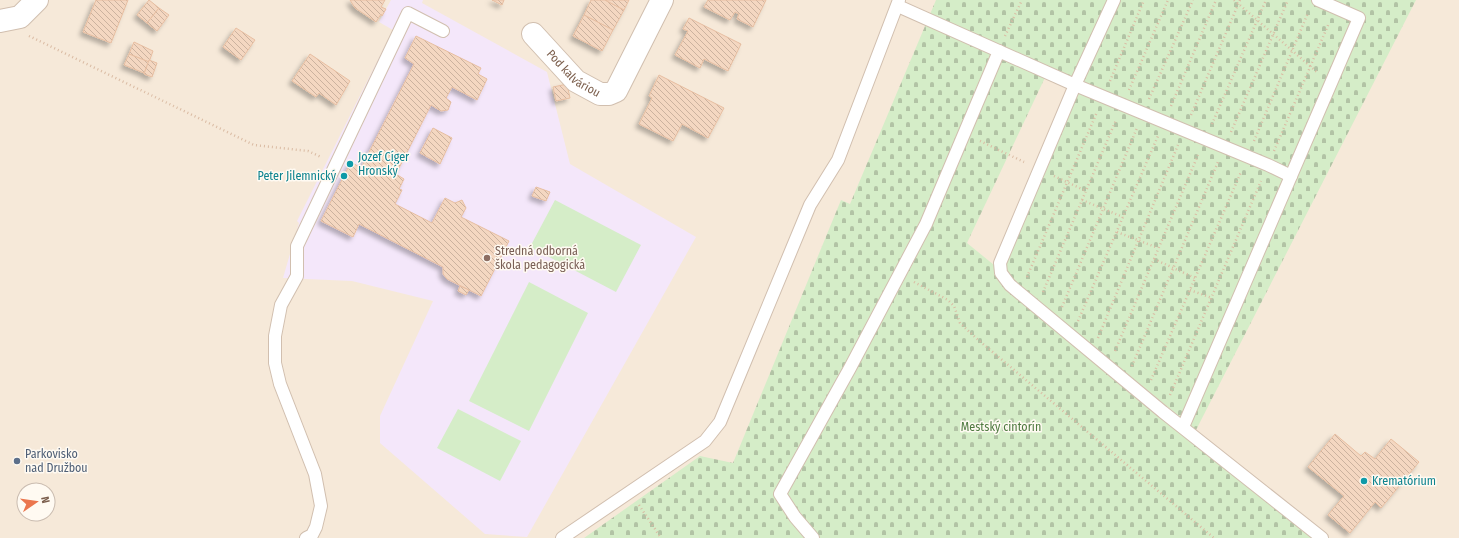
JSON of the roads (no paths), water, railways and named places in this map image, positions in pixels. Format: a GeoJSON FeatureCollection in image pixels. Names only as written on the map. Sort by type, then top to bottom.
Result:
{"type":"FeatureCollection","features":[{"type":"Feature","properties":{"kind":"street"},"geometry":{"type":"LineString","coordinates":[[10,19],[37,0]]}},
{"type":"Feature","properties":{"kind":"street","name":"Pod kalváriou"},"geometry":{"type":"LineString","coordinates":[[533,34],[576,81],[600,94],[609,94],[616,91],[662,0]]}},
{"type":"Feature","properties":{"kind":"lane"},"geometry":{"type":"LineString","coordinates":[[1114,0],[1075,85],[1000,263],[1001,273],[1010,285],[1071,337],[1322,538]]}},
{"type":"Feature","properties":{"kind":"lane"},"geometry":{"type":"LineString","coordinates":[[562,538],[705,441],[720,422],[810,205],[838,160],[899,3],[999,51],[1075,85],[1248,156],[1291,176]]}},
{"type":"Feature","properties":{"kind":"lane"},"geometry":{"type":"LineString","coordinates":[[1183,427],[1359,18],[1335,8],[1314,4]]}},
{"type":"Feature","properties":{"kind":"lane"},"geometry":{"type":"LineString","coordinates":[[306,538],[312,534],[316,526],[321,506],[315,474],[280,384],[275,363],[275,336],[281,305],[297,276],[297,246],[408,14],[443,31]]}},
{"type":"Feature","properties":{"kind":"lane"},"geometry":{"type":"LineString","coordinates":[[813,538],[795,517],[780,494],[850,368],[926,224],[999,51]]}},
{"type":"Feature","properties":{"kind":"place","name":"Jozef Cíger Hronský"},"geometry":{"type":"Point","coordinates":[350,164]}},
{"type":"Feature","properties":{"kind":"place","name":"Peter Jilemnický"},"geometry":{"type":"Point","coordinates":[344,176]}},
{"type":"Feature","properties":{"kind":"place","name":"Stredná odborná škola pedagogická"},"geometry":{"type":"Point","coordinates":[487,258]}},
{"type":"Feature","properties":{"kind":"place","name":"Parkovisko nad Družbou"},"geometry":{"type":"Point","coordinates":[17,461]}},
{"type":"Feature","properties":{"kind":"place","name":"Krematórium"},"geometry":{"type":"Point","coordinates":[1364,481]}},
{"type":"Feature","properties":{"kind":"park label","name":"Mestský cintorín"},"geometry":{"type":"Point","coordinates":[1001,427]}}]}
